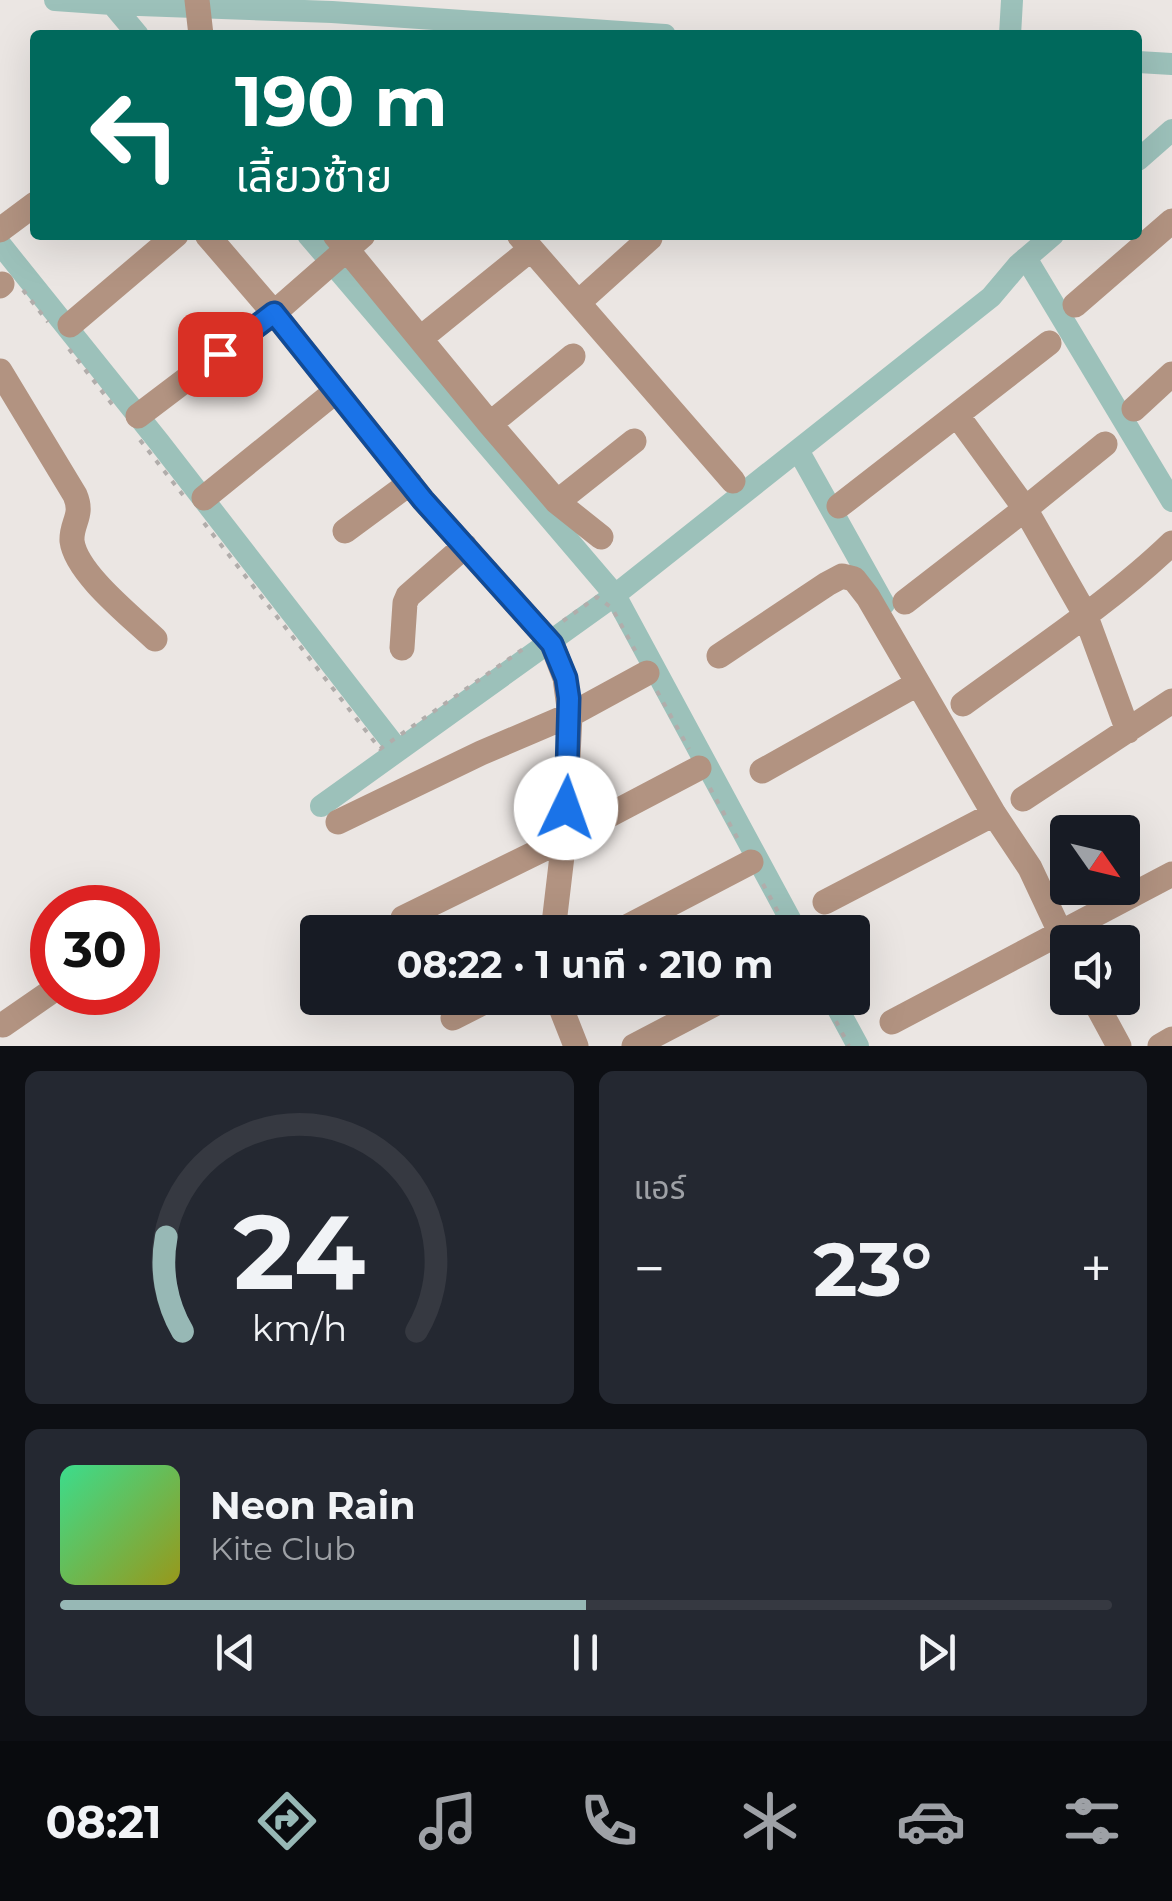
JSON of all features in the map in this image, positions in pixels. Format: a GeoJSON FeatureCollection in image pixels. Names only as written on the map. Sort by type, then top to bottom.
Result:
{"type":"FeatureCollection","features":[{"type":"Feature","properties":{"kind":"street"},"geometry":{"type":"LineString","coordinates":[[0,230],[30,208]]}},
{"type":"Feature","properties":{"kind":"street"},"geometry":{"type":"LineString","coordinates":[[1076,305],[1172,221]]}},
{"type":"Feature","properties":{"kind":"street"},"geometry":{"type":"LineString","coordinates":[[70,325],[170,240]]}},
{"type":"Feature","properties":{"kind":"street"},"geometry":{"type":"LineString","coordinates":[[211,240],[410,483],[552,644],[566,678],[570,715],[564,839],[555,915]]}},
{"type":"Feature","properties":{"kind":"street"},"geometry":{"type":"LineString","coordinates":[[579,302],[648,240]]}},
{"type":"Feature","properties":{"kind":"street"},"geometry":{"type":"LineString","coordinates":[[421,338],[525,242],[733,481]]}},
{"type":"Feature","properties":{"kind":"street"},"geometry":{"type":"LineString","coordinates":[[138,416],[274,313],[339,252],[421,338],[558,502],[601,537]]}},
{"type":"Feature","properties":{"kind":"street"},"geometry":{"type":"LineString","coordinates":[[840,506],[1048,343]]}},
{"type":"Feature","properties":{"kind":"street"},"geometry":{"type":"LineString","coordinates":[[490,424],[574,356]]}},
{"type":"Feature","properties":{"kind":"street"},"geometry":{"type":"LineString","coordinates":[[0,371],[76,494],[80,507],[72,536],[76,559],[155,639]]}},
{"type":"Feature","properties":{"kind":"street"},"geometry":{"type":"LineString","coordinates":[[1134,409],[1172,374]]}},
{"type":"Feature","properties":{"kind":"street"},"geometry":{"type":"LineString","coordinates":[[204,498],[336,391]]}},
{"type":"Feature","properties":{"kind":"street"},"geometry":{"type":"LineString","coordinates":[[957,414],[1025,509],[1085,614],[1128,731]]}},
{"type":"Feature","properties":{"kind":"street"},"geometry":{"type":"LineString","coordinates":[[558,502],[634,440]]}},
{"type":"Feature","properties":{"kind":"street"},"geometry":{"type":"LineString","coordinates":[[904,602],[1105,444]]}},
{"type":"Feature","properties":{"kind":"street"},"geometry":{"type":"LineString","coordinates":[[346,531],[410,483]]}},
{"type":"Feature","properties":{"kind":"street"},"geometry":{"type":"LineString","coordinates":[[402,648],[408,596],[465,546]]}},
{"type":"Feature","properties":{"kind":"street"},"geometry":{"type":"LineString","coordinates":[[963,704],[1164,550]]}},
{"type":"Feature","properties":{"kind":"street"},"geometry":{"type":"LineString","coordinates":[[719,656],[842,576],[854,579],[1030,868],[1056,925]]}},
{"type":"Feature","properties":{"kind":"street"},"geometry":{"type":"LineString","coordinates":[[338,822],[570,715],[647,673]]}},
{"type":"Feature","properties":{"kind":"street"},"geometry":{"type":"LineString","coordinates":[[762,771],[917,684]]}},
{"type":"Feature","properties":{"kind":"street"},"geometry":{"type":"LineString","coordinates":[[1023,799],[1172,701]]}},
{"type":"Feature","properties":{"kind":"street"},"geometry":{"type":"LineString","coordinates":[[409,915],[699,768]]}},
{"type":"Feature","properties":{"kind":"street"},"geometry":{"type":"LineString","coordinates":[[825,902],[994,814]]}},
{"type":"Feature","properties":{"kind":"street"},"geometry":{"type":"LineString","coordinates":[[650,915],[751,862]]}},
{"type":"Feature","properties":{"kind":"street"},"geometry":{"type":"LineString","coordinates":[[1091,925],[1172,874]]}},
{"type":"Feature","properties":{"kind":"street"},"geometry":{"type":"LineString","coordinates":[[892,1022],[1050,949]]}},
{"type":"Feature","properties":{"kind":"street"},"geometry":{"type":"LineString","coordinates":[[7,1030],[30,1011]]}},
{"type":"Feature","properties":{"kind":"street"},"geometry":{"type":"LineString","coordinates":[[453,1018],[459,1015]]}},
{"type":"Feature","properties":{"kind":"street"},"geometry":{"type":"LineString","coordinates":[[564,1015],[576,1046]]}},
{"type":"Feature","properties":{"kind":"street"},"geometry":{"type":"LineString","coordinates":[[634,1046],[693,1015]]}},
{"type":"Feature","properties":{"kind":"street"},"geometry":{"type":"LineString","coordinates":[[1102,1015],[1119,1046]]}},
{"type":"Feature","properties":{"kind":"street"},"geometry":{"type":"LineString","coordinates":[[1160,1046],[1172,1040]]}},
{"type":"Feature","properties":{"kind":"path"},"geometry":{"type":"LineString","coordinates":[[833,1015],[849,1046]]}},
{"type":"Feature","properties":{"kind":"waterway"},"geometry":{"type":"LineString","coordinates":[[55,0],[332,12],[593,30]]}},
{"type":"Feature","properties":{"kind":"waterway"},"geometry":{"type":"LineString","coordinates":[[1010,30],[1012,0]]}},
{"type":"Feature","properties":{"kind":"waterway"},"geometry":{"type":"LineString","coordinates":[[112,4],[134,30]]}},
{"type":"Feature","properties":{"kind":"waterway"},"geometry":{"type":"LineString","coordinates":[[1142,62],[1172,64]]}},
{"type":"Feature","properties":{"kind":"waterway"},"geometry":{"type":"LineString","coordinates":[[1142,156],[1172,130]]}},
{"type":"Feature","properties":{"kind":"waterway"},"geometry":{"type":"LineString","coordinates":[[312,240],[615,595],[788,915]]}},
{"type":"Feature","properties":{"kind":"waterway"},"geometry":{"type":"LineString","coordinates":[[321,806],[615,595],[991,297],[1018,265],[1047,240]]}},
{"type":"Feature","properties":{"kind":"waterway"},"geometry":{"type":"LineString","coordinates":[[0,244],[398,750]]}},
{"type":"Feature","properties":{"kind":"waterway"},"geometry":{"type":"LineString","coordinates":[[1026,258],[1172,501]]}},
{"type":"Feature","properties":{"kind":"waterway"},"geometry":{"type":"LineString","coordinates":[[798,450],[884,604]]}},
{"type":"Feature","properties":{"kind":"waterway"},"geometry":{"type":"LineString","coordinates":[[841,1015],[858,1046]]}},
{"type":"Feature","properties":{"kind":"route"},"geometry":{"type":"LineString","coordinates":[[220,354],[274,313],[423,500],[552,644],[566,678],[569,698],[566,808]]}}]}
